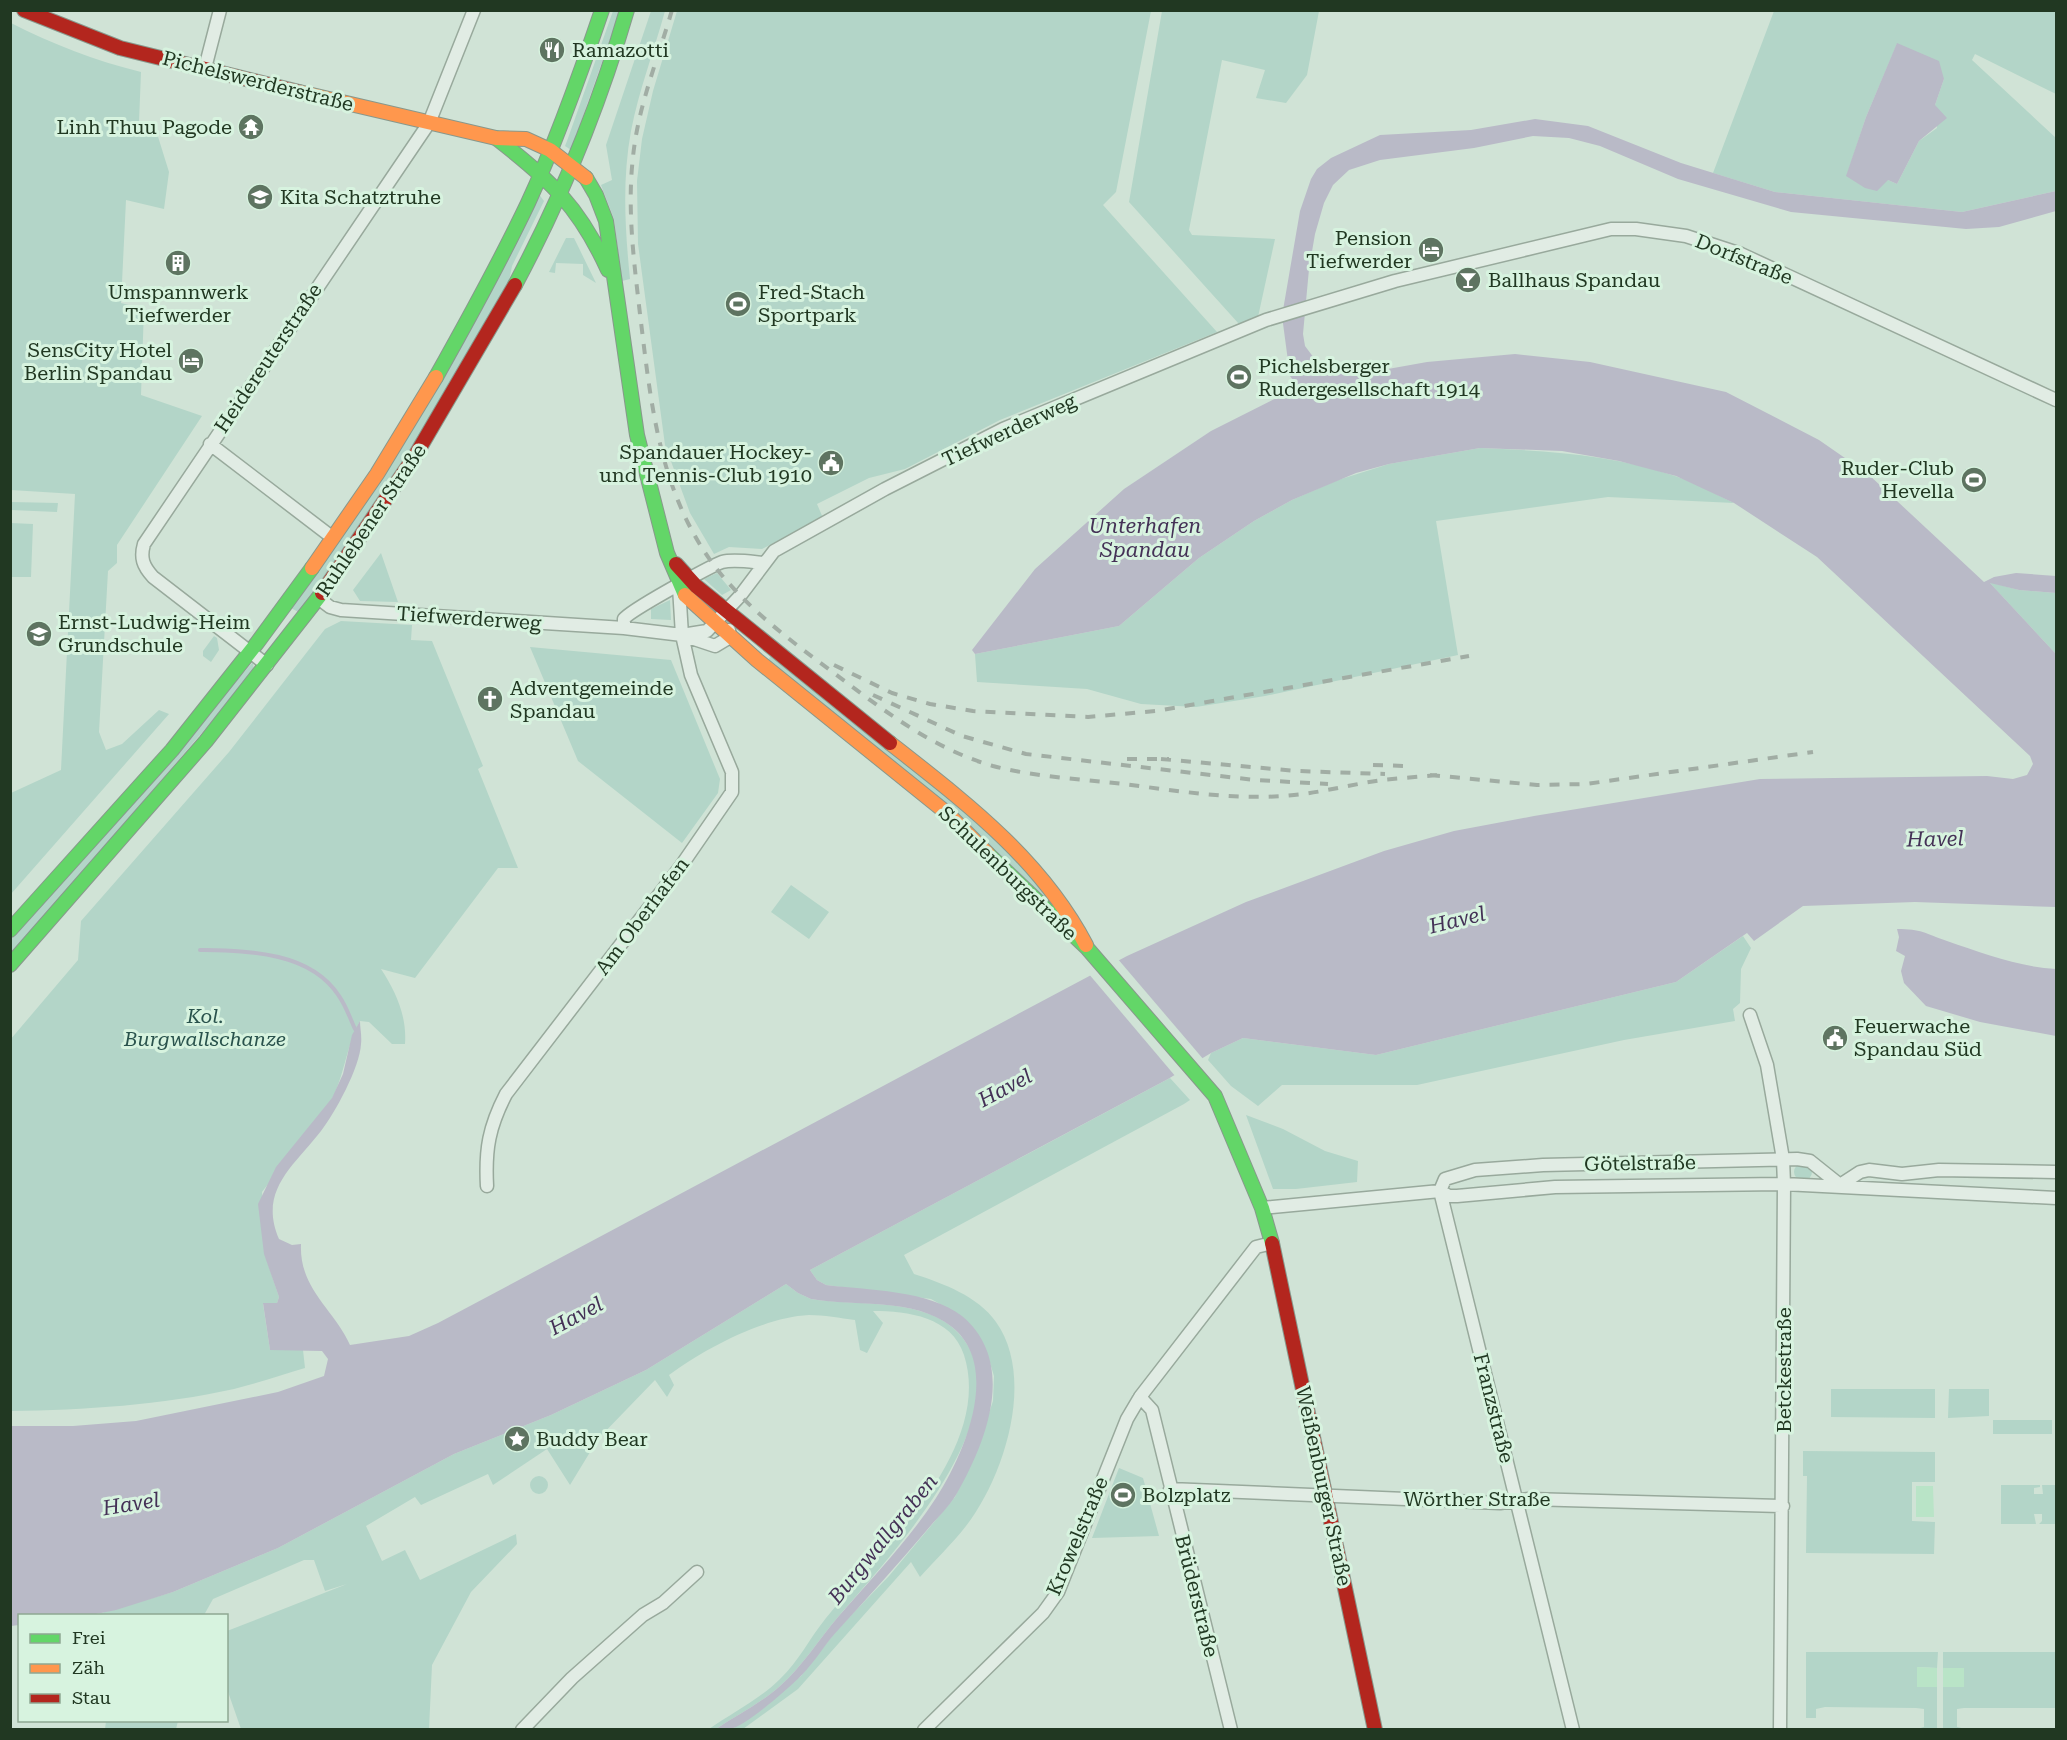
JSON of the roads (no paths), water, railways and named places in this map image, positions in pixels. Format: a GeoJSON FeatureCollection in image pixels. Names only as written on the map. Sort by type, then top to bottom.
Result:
{"type":"FeatureCollection","features":[{"type":"Feature","properties":{"kind":"street","name":"Pichelswerderstraße"},"geometry":{"type":"LineString","coordinates":[[24,10],[120,48],[429,123],[496,138],[526,140],[550,150],[572,166]]}},
{"type":"Feature","properties":{"kind":"street"},"geometry":{"type":"LineString","coordinates":[[205,68],[220,10]]}},
{"type":"Feature","properties":{"kind":"street","name":"Heidereuterstraße"},"geometry":{"type":"LineString","coordinates":[[267,665],[153,577],[144,568],[142,560],[144,543],[429,123],[474,10]]}},
{"type":"Feature","properties":{"kind":"street","name":"Ruhlebener Straße"},"geometry":{"type":"LineString","coordinates":[[10,930],[158,766],[250,652],[333,538],[387,457],[455,342],[496,265],[550,150],[602,10]]}},
{"type":"Feature","properties":{"kind":"street","name":"Ruhlebener Straße"},"geometry":{"type":"LineString","coordinates":[[10,965],[200,748],[318,598],[377,515],[453,393],[518,279],[562,192],[605,81],[627,10]]}},
{"type":"Feature","properties":{"kind":"street","name":"Pichelswerderstraße"},"geometry":{"type":"LineString","coordinates":[[496,138],[541,171]]}},
{"type":"Feature","properties":{"kind":"street","name":"Schulenburgstraße"},"geometry":{"type":"LineString","coordinates":[[572,166],[590,183],[602,207],[612,253],[615,289],[637,435],[668,553],[683,582],[685,595],[730,637],[954,819],[1044,910],[1087,948]]}},
{"type":"Feature","properties":{"kind":"street","name":"Schulenburgstraße"},"geometry":{"type":"LineString","coordinates":[[541,171],[582,215],[615,289]]}},
{"type":"Feature","properties":{"kind":"street","name":"Dorfstraße"},"geometry":{"type":"LineString","coordinates":[[1266,321],[1307,307],[1492,256],[1611,229],[1645,230],[1686,236],[1741,254],[2056,400]]}},
{"type":"Feature","properties":{"kind":"street","name":"Tiefwerderweg"},"geometry":{"type":"LineString","coordinates":[[682,635],[707,630],[726,611],[774,551],[885,489],[1003,429],[1266,321]]}},
{"type":"Feature","properties":{"kind":"street"},"geometry":{"type":"LineString","coordinates":[[210,444],[333,538]]}},
{"type":"Feature","properties":{"kind":"street"},"geometry":{"type":"LineString","coordinates":[[624,628],[623,621],[630,612],[724,562],[764,562]]}},
{"type":"Feature","properties":{"kind":"street"},"geometry":{"type":"LineString","coordinates":[[682,635],[683,582]]}},
{"type":"Feature","properties":{"kind":"street","name":"Schulenburgstraße"},"geometry":{"type":"LineString","coordinates":[[683,582],[726,611],[970,807],[1056,895],[1075,920],[1087,948]]}},
{"type":"Feature","properties":{"kind":"street","name":"Tiefwerderweg"},"geometry":{"type":"LineString","coordinates":[[318,598],[330,607],[341,610],[624,628],[682,635],[715,646],[730,637]]}},
{"type":"Feature","properties":{"kind":"street"},"geometry":{"type":"LineString","coordinates":[[726,611],[730,637]]}},
{"type":"Feature","properties":{"kind":"street","name":"Am Oberhafen"},"geometry":{"type":"LineString","coordinates":[[487,1186],[485,1154],[494,1118],[506,1094],[681,866],[732,792],[732,772],[691,675],[682,635]]}},
{"type":"Feature","properties":{"kind":"street"},"geometry":{"type":"LineString","coordinates":[[1087,948],[1208,1088],[1221,1107],[1262,1208],[1272,1244]]}},
{"type":"Feature","properties":{"kind":"street","name":"Betckestraße"},"geometry":{"type":"LineString","coordinates":[[1750,1015],[1767,1065],[1785,1184],[1780,1730]]}},
{"type":"Feature","properties":{"kind":"street","name":"Götelstraße"},"geometry":{"type":"LineString","coordinates":[[1440,1191],[1445,1179],[1475,1170],[1543,1165],[1783,1159],[1810,1161],[1840,1185]]}},
{"type":"Feature","properties":{"kind":"street"},"geometry":{"type":"LineString","coordinates":[[1840,1185],[1860,1172],[1869,1170],[1902,1174],[1939,1170],[2056,1172]]}},
{"type":"Feature","properties":{"kind":"street","name":"Götelstraße"},"geometry":{"type":"LineString","coordinates":[[1262,1208],[1440,1191],[1449,1196],[1457,1196],[1555,1187],[1785,1184],[1840,1185],[2056,1198]]}},
{"type":"Feature","properties":{"kind":"street","name":"Franzstraße"},"geometry":{"type":"LineString","coordinates":[[1440,1191],[1573,1730]]}},
{"type":"Feature","properties":{"kind":"street","name":"Krowelstraße"},"geometry":{"type":"LineString","coordinates":[[924,1730],[1037,1619],[1058,1592],[1114,1447],[1140,1397],[1256,1247],[1272,1244]]}},
{"type":"Feature","properties":{"kind":"street","name":"Weißenburger Straße"},"geometry":{"type":"LineString","coordinates":[[1272,1244],[1375,1730]]}},
{"type":"Feature","properties":{"kind":"street","name":"Brüderstraße"},"geometry":{"type":"LineString","coordinates":[[1140,1397],[1152,1410],[1231,1730]]}},
{"type":"Feature","properties":{"kind":"street","name":"Wörther Straße"},"geometry":{"type":"LineString","coordinates":[[1170,1489],[1500,1503],[1517,1500],[1783,1506]]}},
{"type":"Feature","properties":{"kind":"street"},"geometry":{"type":"LineString","coordinates":[[522,1730],[580,1671],[643,1615],[663,1604],[697,1572]]}},
{"type":"Feature","properties":{"kind":"water"},"geometry":{"type":"Polygon","coordinates":[[[1897,43],[1939,61],[1944,79],[1935,105],[1947,118],[1919,141],[1897,184],[1888,180],[1877,191],[1865,188],[1846,176],[1866,117],[1897,43]]]}},
{"type":"Feature","properties":{"kind":"water"},"geometry":{"type":"Polygon","coordinates":[[[1535,119],[1588,126],[1681,163],[1775,192],[1962,212],[2056,191],[2056,211],[1999,227],[1966,229],[1791,212],[1678,179],[1600,146],[1569,138],[1533,136],[1474,148],[1380,160],[1349,170],[1333,185],[1324,203],[1315,234],[1309,269],[1303,334],[1305,346],[1320,366],[1349,376],[1427,362],[1515,354],[1590,362],[1726,392],[1819,440],[1868,474],[1984,582],[1994,577],[2016,573],[2056,576],[2056,593],[2019,590],[1990,583],[2056,654],[2056,907],[1915,902],[1803,906],[1754,941],[1747,933],[1676,982],[1376,1055],[1243,1038],[1211,1053],[1168,1079],[810,1270],[817,1280],[826,1285],[915,1296],[948,1307],[962,1316],[979,1335],[989,1356],[993,1380],[991,1404],[986,1428],[977,1452],[956,1495],[949,1504],[802,1675],[758,1713],[730,1729],[716,1729],[765,1698],[796,1670],[838,1617],[914,1529],[947,1480],[967,1436],[976,1387],[975,1365],[967,1344],[952,1327],[937,1318],[903,1307],[811,1299],[786,1284],[646,1370],[551,1415],[454,1454],[278,1548],[173,1592],[116,1610],[96,1614],[18,1614],[18,1625],[11,1626],[11,1426],[73,1426],[136,1421],[278,1392],[324,1376],[328,1359],[322,1351],[270,1350],[263,1303],[277,1303],[279,1297],[264,1254],[258,1204],[276,1167],[332,1098],[343,1074],[352,1035],[360,1021],[360,1054],[340,1102],[327,1123],[282,1180],[273,1206],[274,1222],[279,1239],[292,1245],[301,1244],[302,1260],[311,1286],[350,1345],[409,1336],[438,1323],[1127,956],[1246,902],[1384,851],[1454,831],[1760,779],[1987,776],[2013,779],[2027,775],[2033,764],[2030,756],[1817,557],[1734,503],[1676,476],[1619,461],[1562,451],[1480,448],[1389,464],[1356,473],[1292,500],[1254,521],[1199,558],[1119,626],[975,654],[972,650],[1035,569],[1124,489],[1211,431],[1298,387],[1290,376],[1282,316],[1300,211],[1311,179],[1317,169],[1331,158],[1380,135],[1471,130],[1535,119]]]}},
{"type":"Feature","properties":{"kind":"water"},"geometry":{"type":"Polygon","coordinates":[[[1897,929],[1923,932],[2014,962],[2056,969],[2056,1036],[1980,1022],[1926,1006],[1904,983],[1901,971],[1905,956],[1896,951],[1899,937],[1897,929]]]}},
{"type":"Feature","properties":{"kind":"waterway"},"geometry":{"type":"LineString","coordinates":[[200,950],[257,953],[295,962],[312,970],[327,981],[339,996],[355,1029]]}},
{"type":"Feature","properties":{"kind":"railway"},"geometry":{"type":"LineString","coordinates":[[672,10],[639,119],[633,157],[631,216],[640,314],[654,414],[670,478],[697,539],[716,568],[742,598],[786,637],[909,727],[950,750],[993,766],[1058,777],[1251,797],[1294,795],[1382,780],[1437,775]]}},
{"type":"Feature","properties":{"kind":"railway"},"geometry":{"type":"LineString","coordinates":[[834,665],[892,693],[930,704],[973,711],[1088,717],[1156,711],[1469,656]]}},
{"type":"Feature","properties":{"kind":"railway"},"geometry":{"type":"LineString","coordinates":[[873,695],[962,736],[1026,754],[1255,780],[1328,784]]}},
{"type":"Feature","properties":{"kind":"railway"},"geometry":{"type":"LineString","coordinates":[[1430,775],[1537,785],[1586,784],[1813,752]]}},
{"type":"Feature","properties":{"kind":"railway"},"geometry":{"type":"LineString","coordinates":[[1127,759],[1169,759]]}},
{"type":"Feature","properties":{"kind":"railway"},"geometry":{"type":"LineString","coordinates":[[1161,759],[1297,771],[1385,774]]}},
{"type":"Feature","properties":{"kind":"railway"},"geometry":{"type":"LineString","coordinates":[[1373,765],[1407,766]]}},
{"type":"Feature","properties":{"kind":"place","name":"Ramazotti"},"geometry":{"type":"Point","coordinates":[552,50]}},
{"type":"Feature","properties":{"kind":"place","name":"Linh Thuu Pagode"},"geometry":{"type":"Point","coordinates":[251,127]}},
{"type":"Feature","properties":{"kind":"place","name":"Kita Schatztruhe"},"geometry":{"type":"Point","coordinates":[260,197]}},
{"type":"Feature","properties":{"kind":"place","name":"Pension Tiefwerder"},"geometry":{"type":"Point","coordinates":[1431,250]}},
{"type":"Feature","properties":{"kind":"place","name":"Umspannwerk Tiefwerder"},"geometry":{"type":"Point","coordinates":[178,263]}},
{"type":"Feature","properties":{"kind":"place","name":"Ballhaus Spandau"},"geometry":{"type":"Point","coordinates":[1468,280]}},
{"type":"Feature","properties":{"kind":"place","name":"Fred-Stach Sportpark"},"geometry":{"type":"Point","coordinates":[738,304]}},
{"type":"Feature","properties":{"kind":"place","name":"SensCity Hotel Berlin Spandau"},"geometry":{"type":"Point","coordinates":[191,361]}},
{"type":"Feature","properties":{"kind":"place","name":"Pichelsberger Rudergesellschaft 1914"},"geometry":{"type":"Point","coordinates":[1239,377]}},
{"type":"Feature","properties":{"kind":"place","name":"Spandauer Hockey- und Tennis-Club 1910"},"geometry":{"type":"Point","coordinates":[831,463]}},
{"type":"Feature","properties":{"kind":"place","name":"Ruder-Club Hevella"},"geometry":{"type":"Point","coordinates":[1974,480]}},
{"type":"Feature","properties":{"kind":"place","name":"Ernst-Ludwig-Heim Grundschule"},"geometry":{"type":"Point","coordinates":[39,634]}},
{"type":"Feature","properties":{"kind":"place","name":"Adventgemeinde Spandau"},"geometry":{"type":"Point","coordinates":[490,699]}},
{"type":"Feature","properties":{"kind":"place","name":"Feuerwache Spandau Süd"},"geometry":{"type":"Point","coordinates":[1835,1038]}},
{"type":"Feature","properties":{"kind":"place","name":"Buddy Bear"},"geometry":{"type":"Point","coordinates":[517,1439]}},
{"type":"Feature","properties":{"kind":"place","name":"Bolzplatz"},"geometry":{"type":"Point","coordinates":[1123,1495]}},
{"type":"Feature","properties":{"kind":"water label","name":"Unterhafen Spandau"},"geometry":{"type":"Point","coordinates":[1145,538]}},
{"type":"Feature","properties":{"kind":"water label","name":"Havel"},"geometry":{"type":"Point","coordinates":[1935,839]}},
{"type":"Feature","properties":{"kind":"water label","name":"Havel"},"geometry":{"type":"Point","coordinates":[1457,920]}},
{"type":"Feature","properties":{"kind":"water label","name":"Havel"},"geometry":{"type":"Point","coordinates":[1005,1088]}},
{"type":"Feature","properties":{"kind":"water label","name":"Havel"},"geometry":{"type":"Point","coordinates":[576,1316]}},
{"type":"Feature","properties":{"kind":"water label","name":"Havel"},"geometry":{"type":"Point","coordinates":[131,1504]}},
{"type":"Feature","properties":{"kind":"water label","name":"Burgwallgraben"},"geometry":{"type":"Point","coordinates":[883,1539]}},
{"type":"Feature","properties":{"kind":"park label","name":"Kol. Burgwallschanze"},"geometry":{"type":"Point","coordinates":[205,1028]}}]}
